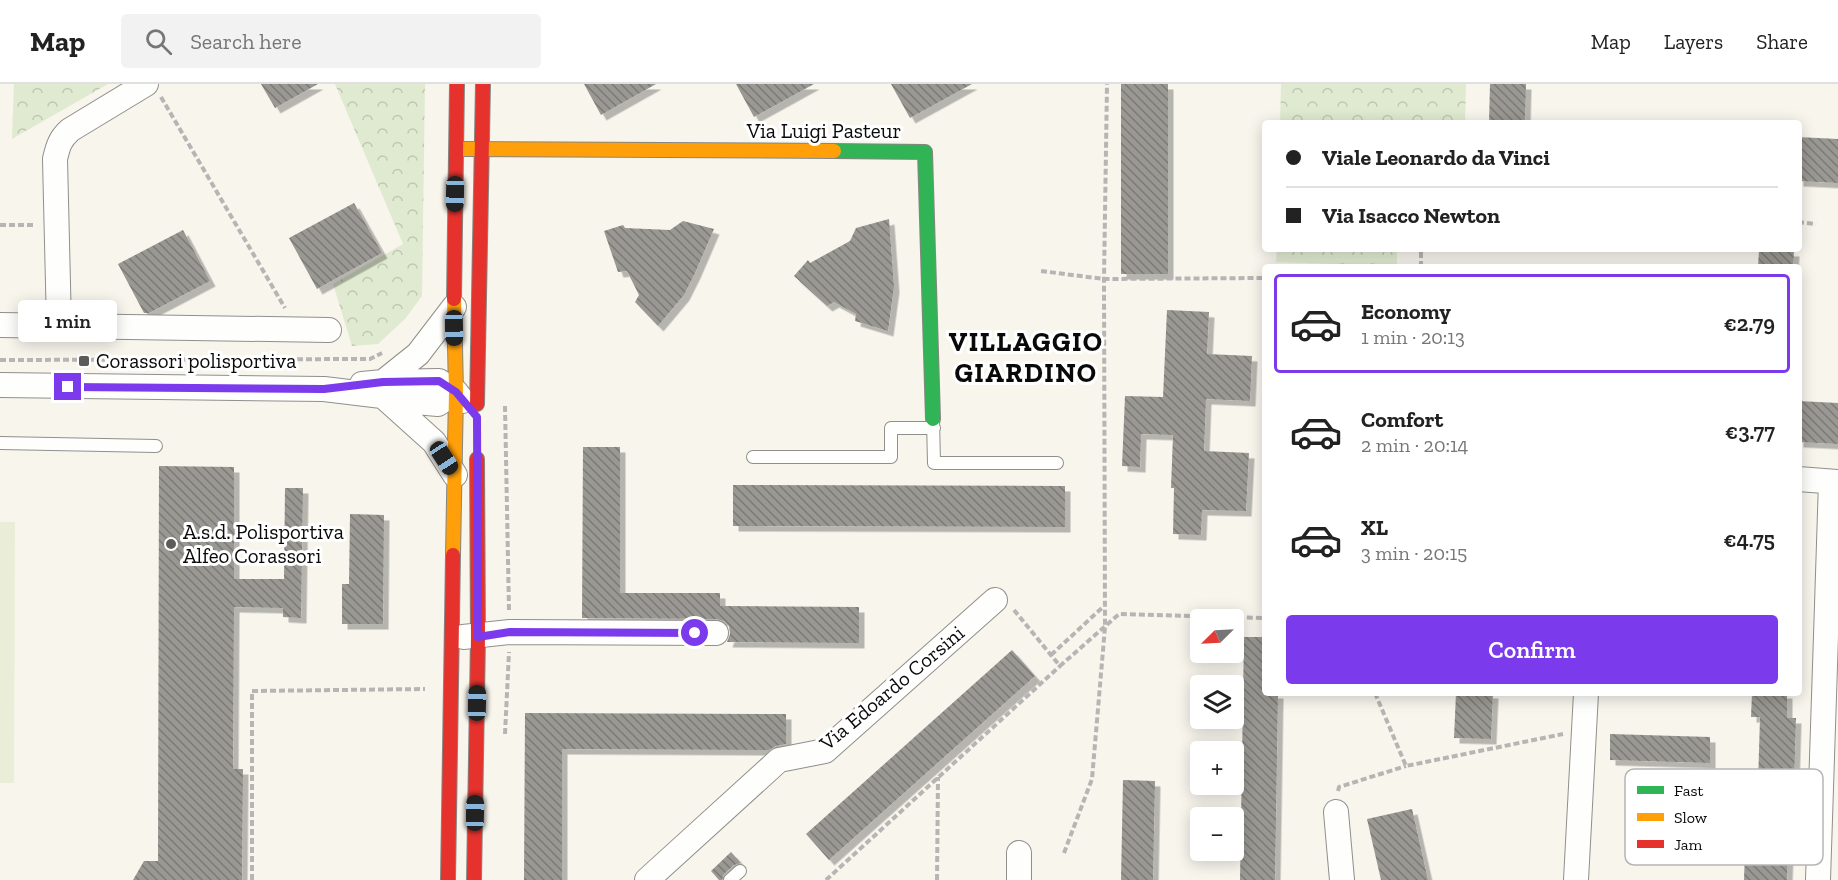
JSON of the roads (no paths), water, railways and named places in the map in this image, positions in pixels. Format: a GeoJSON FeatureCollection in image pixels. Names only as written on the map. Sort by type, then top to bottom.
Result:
{"type":"FeatureCollection","features":[{"type":"Feature","properties":{"kind":"street"},"geometry":{"type":"LineString","coordinates":[[448,880],[456,392],[454,307],[457,84]]}},
{"type":"Feature","properties":{"kind":"street"},"geometry":{"type":"LineString","coordinates":[[474,880],[478,637],[477,428],[483,84]]}},
{"type":"Feature","properties":{"kind":"street"},"geometry":{"type":"LineString","coordinates":[[59,326],[55,159],[58,145],[70,130],[153,89]]}},
{"type":"Feature","properties":{"kind":"street","name":"Via Luigi Pasteur"},"geometry":{"type":"LineString","coordinates":[[456,148],[925,152],[933,423]]}},
{"type":"Feature","properties":{"kind":"street"},"geometry":{"type":"LineString","coordinates":[[0,385],[383,389],[418,354],[454,307]]}},
{"type":"Feature","properties":{"kind":"street"},"geometry":{"type":"LineString","coordinates":[[0,325],[329,330]]}},
{"type":"Feature","properties":{"kind":"street"},"geometry":{"type":"LineString","coordinates":[[383,389],[393,400],[438,404],[456,392]]}},
{"type":"Feature","properties":{"kind":"street"},"geometry":{"type":"LineString","coordinates":[[383,389],[434,442],[455,475]]}},
{"type":"Feature","properties":{"kind":"street"},"geometry":{"type":"LineString","coordinates":[[456,392],[477,428]]}},
{"type":"Feature","properties":{"kind":"street"},"geometry":{"type":"LineString","coordinates":[[1802,479],[1834,482],[1825,866]]}},
{"type":"Feature","properties":{"kind":"street","name":"Via Edoardo Corsini"},"geometry":{"type":"LineString","coordinates":[[647,880],[779,760],[825,751],[995,600]]}},
{"type":"Feature","properties":{"kind":"street"},"geometry":{"type":"LineString","coordinates":[[452,637],[478,637],[510,632],[716,633]]}},
{"type":"Feature","properties":{"kind":"street"},"geometry":{"type":"LineString","coordinates":[[1576,880],[1586,696]]}},
{"type":"Feature","properties":{"kind":"street"},"geometry":{"type":"LineString","coordinates":[[1336,812],[1342,880]]}},
{"type":"Feature","properties":{"kind":"street"},"geometry":{"type":"LineString","coordinates":[[1019,853],[1019,880]]}},
{"type":"Feature","properties":{"kind":"lane"},"geometry":{"type":"LineString","coordinates":[[753,457],[891,457],[891,428],[933,423],[934,463],[1058,463]]}},
{"type":"Feature","properties":{"kind":"lane"},"geometry":{"type":"LineString","coordinates":[[0,443],[156,446]]}},
{"type":"Feature","properties":{"kind":"lane"},"geometry":{"type":"LineString","coordinates":[[730,880],[740,871]]}},
{"type":"Feature","properties":{"kind":"place","name":"Corassori polisportiva"},"geometry":{"type":"Point","coordinates":[84,361]}},
{"type":"Feature","properties":{"kind":"place","name":"A.s.d. Polisportiva Alfeo Corassori"},"geometry":{"type":"Point","coordinates":[171,544]}},
{"type":"Feature","properties":{"kind":"district","name":"VILLAGGIO GIARDINO"},"geometry":{"type":"Point","coordinates":[1026,358]}}]}
